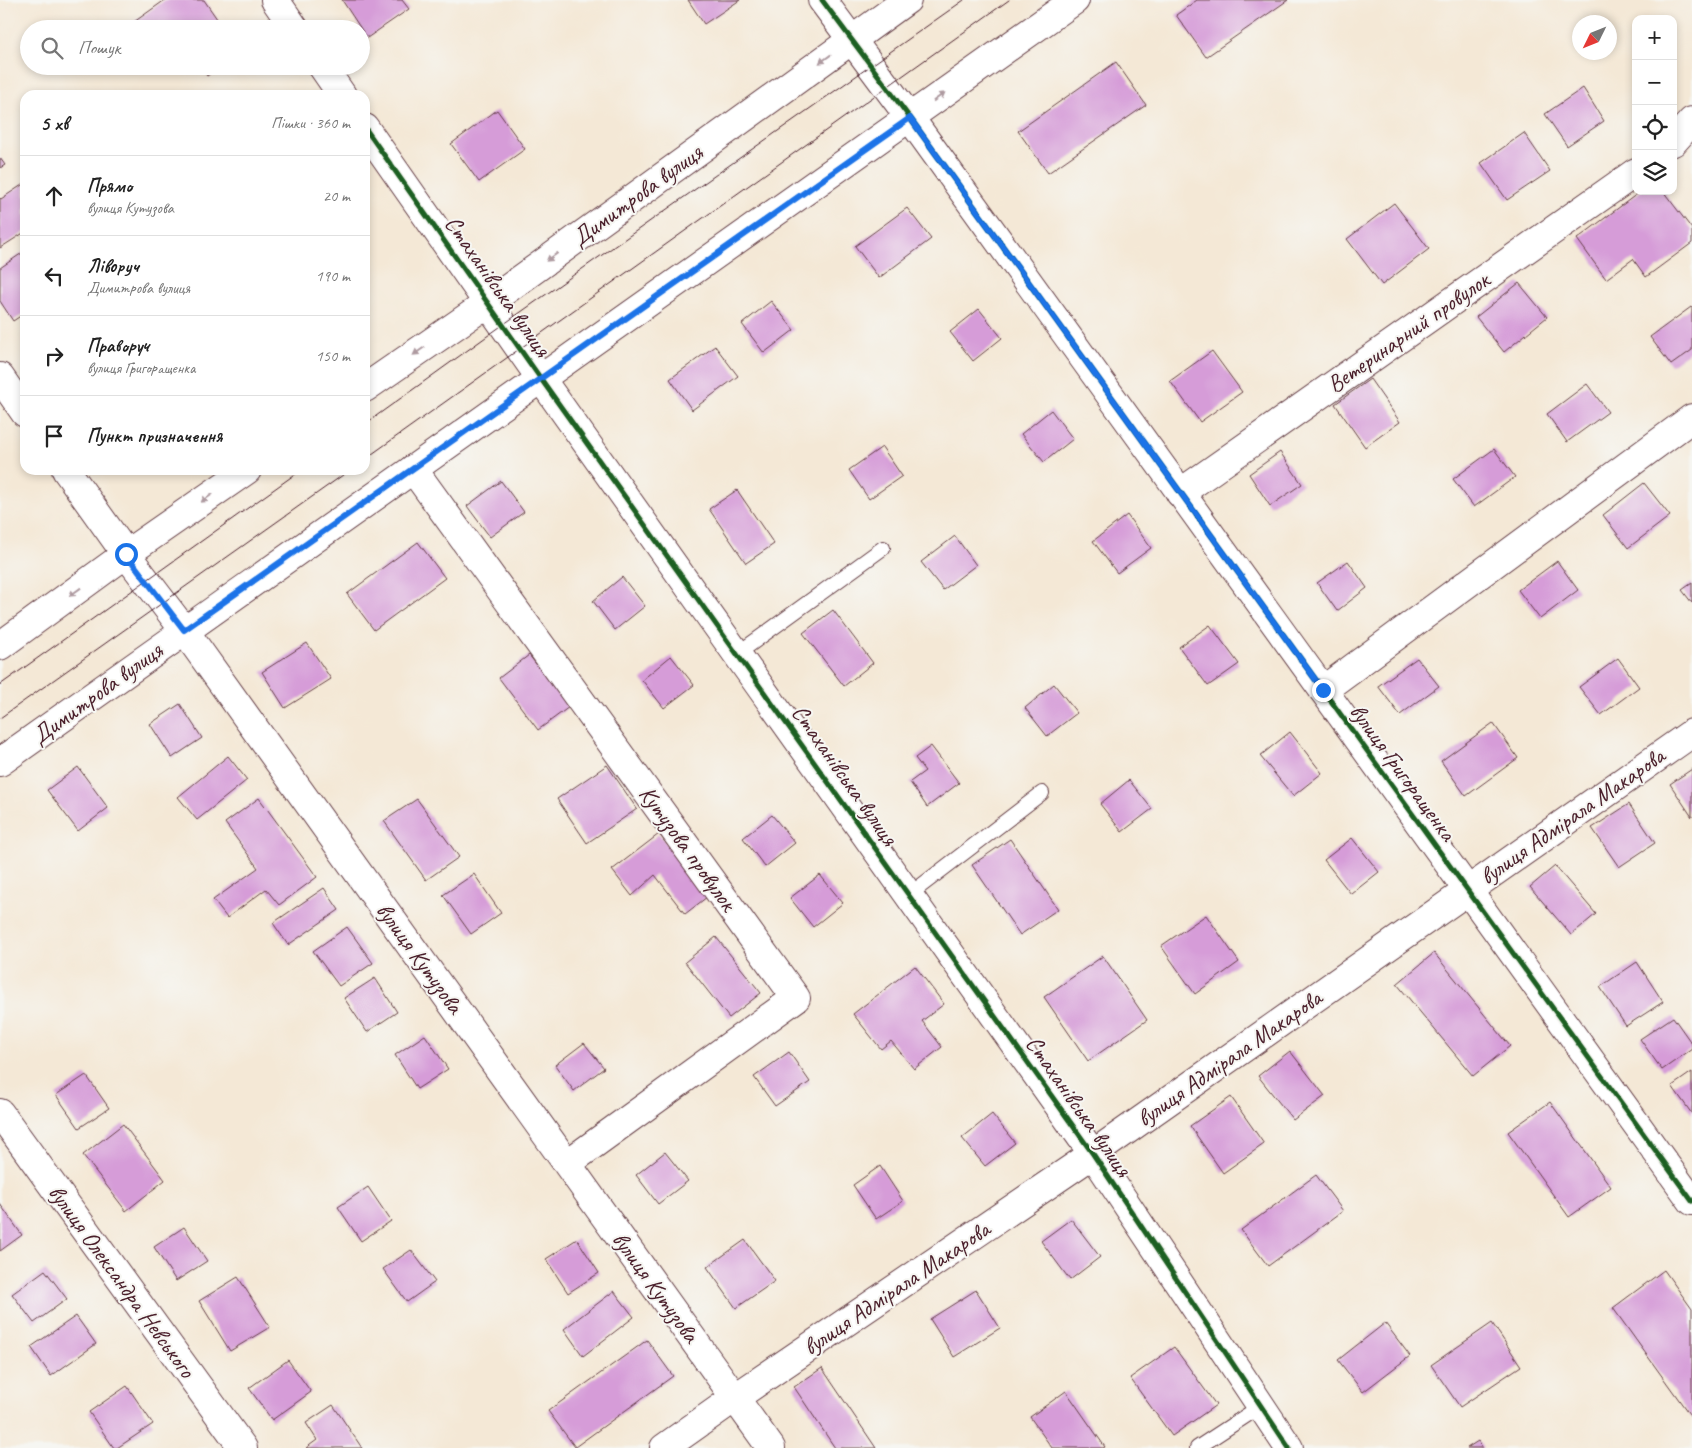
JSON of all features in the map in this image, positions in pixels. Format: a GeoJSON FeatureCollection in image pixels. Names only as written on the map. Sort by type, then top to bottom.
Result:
{"type":"FeatureCollection","features":[{"type":"Feature","properties":{"kind":"street"},"geometry":{"type":"LineString","coordinates":[[275,0],[289,20]]}},
{"type":"Feature","properties":{"kind":"street","name":"вулиця Григоращенка"},"geometry":{"type":"LineString","coordinates":[[822,0],[910,118],[1692,1200]]}},
{"type":"Feature","properties":{"kind":"street","name":"Димитрова вулиця"},"geometry":{"type":"LineString","coordinates":[[370,385],[488,303],[907,0]]}},
{"type":"Feature","properties":{"kind":"street","name":"Димитрова вулиця"},"geometry":{"type":"LineString","coordinates":[[0,762],[1075,0]]}},
{"type":"Feature","properties":{"kind":"street"},"geometry":{"type":"LineString","coordinates":[[328,75],[339,90]]}},
{"type":"Feature","properties":{"kind":"street"},"geometry":{"type":"LineString","coordinates":[[1677,138],[1692,121]]}},
{"type":"Feature","properties":{"kind":"street","name":"Стаханівська вулиця"},"geometry":{"type":"LineString","coordinates":[[370,135],[541,379],[1093,1154],[1289,1448]]}},
{"type":"Feature","properties":{"kind":"street","name":"Ветеринарний провулок"},"geometry":{"type":"LineString","coordinates":[[1180,493],[1632,175]]}},
{"type":"Feature","properties":{"kind":"street"},"geometry":{"type":"LineString","coordinates":[[0,377],[20,405]]}},
{"type":"Feature","properties":{"kind":"street"},"geometry":{"type":"LineString","coordinates":[[1323,690],[1692,418]]}},
{"type":"Feature","properties":{"kind":"street","name":"Кутузова провулок"},"geometry":{"type":"LineString","coordinates":[[413,469],[796,998],[568,1164]]}},
{"type":"Feature","properties":{"kind":"street","name":"вулиця Кутузова"},"geometry":{"type":"LineString","coordinates":[[70,475],[126,554],[184,630],[771,1448]]}},
{"type":"Feature","properties":{"kind":"street"},"geometry":{"type":"LineString","coordinates":[[0,646],[126,554],[241,475]]}},
{"type":"Feature","properties":{"kind":"street","name":"вулиця Адмірала Макарова"},"geometry":{"type":"LineString","coordinates":[[664,1448],[1093,1154],[1692,733]]}},
{"type":"Feature","properties":{"kind":"street","name":"вулиця Олександра Невського"},"geometry":{"type":"LineString","coordinates":[[0,1113],[243,1448]]}},
{"type":"Feature","properties":{"kind":"lane"},"geometry":{"type":"LineString","coordinates":[[737,654],[883,548]]}},
{"type":"Feature","properties":{"kind":"lane"},"geometry":{"type":"LineString","coordinates":[[909,895],[1042,793]]}},
{"type":"Feature","properties":{"kind":"lane"},"geometry":{"type":"LineString","coordinates":[[1197,1448],[1261,1406]]}},
{"type":"Feature","properties":{"kind":"building"},"geometry":{"type":"Polygon","coordinates":[[[165,0],[204,0],[218,20],[137,20],[165,0]]]}},
{"type":"Feature","properties":{"kind":"building"},"geometry":{"type":"Polygon","coordinates":[[[342,0],[402,0],[409,9],[370,36],[370,20],[355,20],[342,0]]]}},
{"type":"Feature","properties":{"kind":"building"},"geometry":{"type":"Polygon","coordinates":[[[688,0],[740,0],[704,24],[688,0]]]}},
{"type":"Feature","properties":{"kind":"building"},"geometry":{"type":"Polygon","coordinates":[[[1197,0],[1288,0],[1206,57],[1176,15],[1197,0]]]}},
{"type":"Feature","properties":{"kind":"building"},"geometry":{"type":"Polygon","coordinates":[[[1116,62],[1146,105],[1048,173],[1018,131],[1116,62]]]}},
{"type":"Feature","properties":{"kind":"building"},"geometry":{"type":"Polygon","coordinates":[[[1583,88],[1604,121],[1567,146],[1545,114],[1583,88]]]}},
{"type":"Feature","properties":{"kind":"building"},"geometry":{"type":"Polygon","coordinates":[[[497,110],[525,149],[479,182],[451,144],[497,110]]]}},
{"type":"Feature","properties":{"kind":"building"},"geometry":{"type":"Polygon","coordinates":[[[1524,133],[1550,171],[1507,200],[1481,163],[1524,133]]]}},
{"type":"Feature","properties":{"kind":"building"},"geometry":{"type":"Polygon","coordinates":[[[0,158],[5,165],[0,168],[0,158]]]}},
{"type":"Feature","properties":{"kind":"building"},"geometry":{"type":"Polygon","coordinates":[[[20,186],[20,235],[0,248],[0,198],[20,186]]]}},
{"type":"Feature","properties":{"kind":"building"},"geometry":{"type":"Polygon","coordinates":[[[1636,195],[1666,195],[1692,229],[1692,243],[1646,277],[1633,259],[1606,279],[1577,239],[1636,195]]]}},
{"type":"Feature","properties":{"kind":"building"},"geometry":{"type":"Polygon","coordinates":[[[1394,203],[1429,249],[1382,285],[1347,239],[1394,203]]]}},
{"type":"Feature","properties":{"kind":"building"},"geometry":{"type":"Polygon","coordinates":[[[907,208],[931,239],[879,278],[855,246],[907,208]]]}},
{"type":"Feature","properties":{"kind":"building"},"geometry":{"type":"Polygon","coordinates":[[[20,254],[20,316],[13,321],[0,301],[0,268],[20,254]]]}},
{"type":"Feature","properties":{"kind":"building"},"geometry":{"type":"Polygon","coordinates":[[[1519,283],[1547,317],[1504,352],[1476,317],[1519,283]]]}},
{"type":"Feature","properties":{"kind":"building"},"geometry":{"type":"Polygon","coordinates":[[[771,301],[794,330],[764,353],[742,324],[771,301]]]}},
{"type":"Feature","properties":{"kind":"building"},"geometry":{"type":"Polygon","coordinates":[[[1691,307],[1692,350],[1671,365],[1650,337],[1691,307]]]}},
{"type":"Feature","properties":{"kind":"building"},"geometry":{"type":"Polygon","coordinates":[[[979,309],[1002,338],[973,361],[950,332],[979,309]]]}},
{"type":"Feature","properties":{"kind":"building"},"geometry":{"type":"Polygon","coordinates":[[[715,346],[738,376],[692,410],[670,379],[715,346]]]}},
{"type":"Feature","properties":{"kind":"building"},"geometry":{"type":"Polygon","coordinates":[[[1212,351],[1242,392],[1200,422],[1170,381],[1212,351]]]}},
{"type":"Feature","properties":{"kind":"building"},"geometry":{"type":"Polygon","coordinates":[[[1370,379],[1400,422],[1365,447],[1335,404],[1370,379]]]}},
{"type":"Feature","properties":{"kind":"building"},"geometry":{"type":"Polygon","coordinates":[[[1587,384],[1608,412],[1567,442],[1547,414],[1587,384]]]}},
{"type":"Feature","properties":{"kind":"building"},"geometry":{"type":"Polygon","coordinates":[[[1051,410],[1073,439],[1044,462],[1021,434],[1051,410]]]}},
{"type":"Feature","properties":{"kind":"building"},"geometry":{"type":"Polygon","coordinates":[[[882,447],[902,476],[869,499],[849,470],[882,447]]]}},
{"type":"Feature","properties":{"kind":"building"},"geometry":{"type":"Polygon","coordinates":[[[1494,449],[1515,477],[1474,507],[1453,479],[1494,449]]]}},
{"type":"Feature","properties":{"kind":"building"},"geometry":{"type":"Polygon","coordinates":[[[1280,452],[1302,484],[1270,506],[1249,474],[1280,452]]]}},
{"type":"Feature","properties":{"kind":"building"},"geometry":{"type":"Polygon","coordinates":[[[501,481],[524,512],[490,537],[467,506],[501,481]]]}},
{"type":"Feature","properties":{"kind":"building"},"geometry":{"type":"Polygon","coordinates":[[[1644,483],[1670,516],[1628,548],[1603,515],[1644,483]]]}},
{"type":"Feature","properties":{"kind":"building"},"geometry":{"type":"Polygon","coordinates":[[[737,490],[774,544],[746,563],[709,509],[737,490]]]}},
{"type":"Feature","properties":{"kind":"building"},"geometry":{"type":"Polygon","coordinates":[[[1127,515],[1151,548],[1117,573],[1093,541],[1127,515]]]}},
{"type":"Feature","properties":{"kind":"building"},"geometry":{"type":"Polygon","coordinates":[[[955,536],[976,565],[943,590],[921,562],[955,536]]]}},
{"type":"Feature","properties":{"kind":"building"},"geometry":{"type":"Polygon","coordinates":[[[418,542],[445,578],[374,630],[347,594],[418,542]]]}},
{"type":"Feature","properties":{"kind":"building"},"geometry":{"type":"Polygon","coordinates":[[[1348,561],[1367,588],[1337,611],[1317,583],[1348,561]]]}},
{"type":"Feature","properties":{"kind":"building"},"geometry":{"type":"Polygon","coordinates":[[[1557,561],[1578,590],[1540,619],[1518,590],[1557,561]]]}},
{"type":"Feature","properties":{"kind":"building"},"geometry":{"type":"Polygon","coordinates":[[[622,577],[645,606],[615,630],[593,601],[622,577]]]}},
{"type":"Feature","properties":{"kind":"building"},"geometry":{"type":"Polygon","coordinates":[[[1692,583],[1692,603],[1682,590],[1692,583]]]}},
{"type":"Feature","properties":{"kind":"building"},"geometry":{"type":"Polygon","coordinates":[[[833,610],[873,663],[844,686],[803,633],[833,610]]]}},
{"type":"Feature","properties":{"kind":"building"},"geometry":{"type":"Polygon","coordinates":[[[1210,625],[1239,664],[1208,686],[1179,647],[1210,625]]]}},
{"type":"Feature","properties":{"kind":"building"},"geometry":{"type":"Polygon","coordinates":[[[307,643],[331,679],[285,708],[262,672],[307,643]]]}},
{"type":"Feature","properties":{"kind":"building"},"geometry":{"type":"Polygon","coordinates":[[[529,655],[569,707],[538,730],[499,678],[529,655]]]}},
{"type":"Feature","properties":{"kind":"building"},"geometry":{"type":"Polygon","coordinates":[[[671,656],[694,685],[664,708],[642,680],[671,656]]]}},
{"type":"Feature","properties":{"kind":"building"},"geometry":{"type":"Polygon","coordinates":[[[1417,658],[1439,686],[1400,715],[1378,686],[1417,658]]]}},
{"type":"Feature","properties":{"kind":"building"},"geometry":{"type":"Polygon","coordinates":[[[1618,658],[1639,687],[1601,715],[1579,687],[1618,658]]]}},
{"type":"Feature","properties":{"kind":"building"},"geometry":{"type":"Polygon","coordinates":[[[1054,684],[1077,713],[1047,736],[1025,708],[1054,684]]]}},
{"type":"Feature","properties":{"kind":"building"},"geometry":{"type":"Polygon","coordinates":[[[180,704],[202,738],[172,758],[150,724],[180,704]]]}},
{"type":"Feature","properties":{"kind":"building"},"geometry":{"type":"Polygon","coordinates":[[[1493,723],[1518,758],[1466,796],[1441,761],[1493,723]]]}},
{"type":"Feature","properties":{"kind":"building"},"geometry":{"type":"Polygon","coordinates":[[[1290,732],[1322,773],[1293,796],[1260,756],[1290,732]]]}},
{"type":"Feature","properties":{"kind":"building"},"geometry":{"type":"Polygon","coordinates":[[[931,746],[959,783],[927,807],[910,782],[925,771],[915,758],[931,746]]]}},
{"type":"Feature","properties":{"kind":"building"},"geometry":{"type":"Polygon","coordinates":[[[228,756],[247,780],[197,820],[178,797],[228,756]]]}},
{"type":"Feature","properties":{"kind":"building"},"geometry":{"type":"Polygon","coordinates":[[[607,765],[637,809],[587,843],[557,799],[607,765]]]}},
{"type":"Feature","properties":{"kind":"building"},"geometry":{"type":"Polygon","coordinates":[[[78,767],[108,808],[78,831],[47,790],[78,767]]]}},
{"type":"Feature","properties":{"kind":"building"},"geometry":{"type":"Polygon","coordinates":[[[1692,769],[1692,817],[1670,784],[1692,769]]]}},
{"type":"Feature","properties":{"kind":"building"},"geometry":{"type":"Polygon","coordinates":[[[1129,780],[1152,809],[1122,832],[1100,804],[1129,780]]]}},
{"type":"Feature","properties":{"kind":"building"},"geometry":{"type":"Polygon","coordinates":[[[259,798],[317,877],[279,905],[266,889],[227,918],[213,900],[258,868],[225,823],[259,798]]]}},
{"type":"Feature","properties":{"kind":"building"},"geometry":{"type":"Polygon","coordinates":[[[417,799],[459,857],[426,880],[384,821],[417,799]]]}},
{"type":"Feature","properties":{"kind":"building"},"geometry":{"type":"Polygon","coordinates":[[[1629,804],[1655,843],[1619,867],[1592,828],[1629,804]]]}},
{"type":"Feature","properties":{"kind":"building"},"geometry":{"type":"Polygon","coordinates":[[[772,815],[795,843],[765,867],[743,838],[772,815]]]}},
{"type":"Feature","properties":{"kind":"building"},"geometry":{"type":"Polygon","coordinates":[[[659,834],[707,897],[685,914],[655,875],[632,896],[612,870],[659,834]]]}},
{"type":"Feature","properties":{"kind":"building"},"geometry":{"type":"Polygon","coordinates":[[[1352,838],[1379,872],[1351,894],[1324,860],[1352,838]]]}},
{"type":"Feature","properties":{"kind":"building"},"geometry":{"type":"Polygon","coordinates":[[[1010,839],[1058,909],[1020,935],[972,865],[1010,839]]]}},
{"type":"Feature","properties":{"kind":"building"},"geometry":{"type":"Polygon","coordinates":[[[1555,866],[1596,914],[1571,935],[1530,887],[1555,866]]]}},
{"type":"Feature","properties":{"kind":"building"},"geometry":{"type":"Polygon","coordinates":[[[474,874],[501,913],[471,934],[443,895],[474,874]]]}},
{"type":"Feature","properties":{"kind":"building"},"geometry":{"type":"Polygon","coordinates":[[[820,875],[843,903],[813,927],[790,898],[820,875]]]}},
{"type":"Feature","properties":{"kind":"building"},"geometry":{"type":"Polygon","coordinates":[[[324,888],[339,910],[288,945],[273,923],[324,888]]]}},
{"type":"Feature","properties":{"kind":"building"},"geometry":{"type":"Polygon","coordinates":[[[1206,915],[1239,962],[1195,994],[1161,946],[1206,915]]]}},
{"type":"Feature","properties":{"kind":"building"},"geometry":{"type":"Polygon","coordinates":[[[347,927],[373,963],[339,986],[313,951],[347,927]]]}},
{"type":"Feature","properties":{"kind":"building"},"geometry":{"type":"Polygon","coordinates":[[[716,937],[761,993],[729,1018],[685,962],[716,937]]]}},
{"type":"Feature","properties":{"kind":"building"},"geometry":{"type":"Polygon","coordinates":[[[1434,953],[1510,1046],[1473,1076],[1397,984],[1434,953]]]}},
{"type":"Feature","properties":{"kind":"building"},"geometry":{"type":"Polygon","coordinates":[[[1103,956],[1147,1020],[1088,1061],[1044,997],[1103,956]]]}},
{"type":"Feature","properties":{"kind":"building"},"geometry":{"type":"Polygon","coordinates":[[[1637,962],[1663,1002],[1626,1026],[1600,987],[1637,962]]]}},
{"type":"Feature","properties":{"kind":"building"},"geometry":{"type":"Polygon","coordinates":[[[915,966],[944,1004],[922,1021],[942,1047],[914,1069],[891,1041],[881,1049],[853,1014],[915,966]]]}},
{"type":"Feature","properties":{"kind":"building"},"geometry":{"type":"Polygon","coordinates":[[[375,978],[397,1012],[367,1032],[344,998],[375,978]]]}},
{"type":"Feature","properties":{"kind":"building"},"geometry":{"type":"Polygon","coordinates":[[[1673,1017],[1692,1044],[1692,1049],[1662,1070],[1640,1039],[1673,1017]]]}},
{"type":"Feature","properties":{"kind":"building"},"geometry":{"type":"Polygon","coordinates":[[[425,1035],[448,1069],[417,1089],[395,1055],[425,1035]]]}},
{"type":"Feature","properties":{"kind":"building"},"geometry":{"type":"Polygon","coordinates":[[[584,1043],[604,1068],[574,1091],[555,1065],[584,1043]]]}},
{"type":"Feature","properties":{"kind":"building"},"geometry":{"type":"Polygon","coordinates":[[[1290,1051],[1325,1096],[1293,1120],[1258,1076],[1290,1051]]]}},
{"type":"Feature","properties":{"kind":"building"},"geometry":{"type":"Polygon","coordinates":[[[789,1052],[810,1082],[775,1106],[754,1077],[789,1052]]]}},
{"type":"Feature","properties":{"kind":"building"},"geometry":{"type":"Polygon","coordinates":[[[1692,1072],[1692,1114],[1672,1086],[1692,1072]]]}},
{"type":"Feature","properties":{"kind":"building"},"geometry":{"type":"Polygon","coordinates":[[[86,1075],[109,1108],[79,1128],[56,1095],[86,1075]]]}},
{"type":"Feature","properties":{"kind":"building"},"geometry":{"type":"Polygon","coordinates":[[[1231,1097],[1264,1144],[1223,1173],[1190,1126],[1231,1097]]]}},
{"type":"Feature","properties":{"kind":"building"},"geometry":{"type":"Polygon","coordinates":[[[1550,1102],[1611,1187],[1569,1217],[1508,1132],[1550,1102]]]}},
{"type":"Feature","properties":{"kind":"building"},"geometry":{"type":"Polygon","coordinates":[[[992,1114],[1015,1143],[985,1166],[962,1138],[992,1114]]]}},
{"type":"Feature","properties":{"kind":"building"},"geometry":{"type":"Polygon","coordinates":[[[123,1124],[165,1180],[126,1211],[83,1155],[123,1124]]]}},
{"type":"Feature","properties":{"kind":"building"},"geometry":{"type":"Polygon","coordinates":[[[665,1152],[688,1181],[658,1204],[636,1175],[665,1152]]]}},
{"type":"Feature","properties":{"kind":"building"},"geometry":{"type":"Polygon","coordinates":[[[880,1166],[903,1201],[876,1219],[853,1185],[880,1166]]]}},
{"type":"Feature","properties":{"kind":"building"},"geometry":{"type":"Polygon","coordinates":[[[1316,1175],[1343,1211],[1268,1266],[1241,1230],[1316,1175]]]}},
{"type":"Feature","properties":{"kind":"building"},"geometry":{"type":"Polygon","coordinates":[[[368,1187],[391,1221],[361,1241],[338,1207],[368,1187]]]}},
{"type":"Feature","properties":{"kind":"building"},"geometry":{"type":"Polygon","coordinates":[[[0,1204],[22,1235],[0,1251],[0,1204]]]}},
{"type":"Feature","properties":{"kind":"building"},"geometry":{"type":"Polygon","coordinates":[[[1071,1219],[1100,1257],[1070,1280],[1041,1241],[1071,1219]]]}},
{"type":"Feature","properties":{"kind":"building"},"geometry":{"type":"Polygon","coordinates":[[[184,1227],[207,1261],[176,1281],[154,1247],[184,1227]]]}},
{"type":"Feature","properties":{"kind":"building"},"geometry":{"type":"Polygon","coordinates":[[[577,1239],[599,1273],[568,1293],[546,1259],[577,1239]]]}},
{"type":"Feature","properties":{"kind":"building"},"geometry":{"type":"Polygon","coordinates":[[[745,1240],[775,1281],[736,1308],[707,1267],[745,1240]]]}},
{"type":"Feature","properties":{"kind":"building"},"geometry":{"type":"Polygon","coordinates":[[[411,1250],[435,1282],[407,1302],[383,1269],[411,1250]]]}},
{"type":"Feature","properties":{"kind":"building"},"geometry":{"type":"Polygon","coordinates":[[[45,1270],[67,1299],[34,1323],[12,1294],[45,1270]]]}},
{"type":"Feature","properties":{"kind":"building"},"geometry":{"type":"Polygon","coordinates":[[[1664,1270],[1692,1309],[1692,1418],[1613,1308],[1664,1270]]]}},
{"type":"Feature","properties":{"kind":"building"},"geometry":{"type":"Polygon","coordinates":[[[238,1277],[270,1327],[230,1351],[199,1301],[238,1277]]]}},
{"type":"Feature","properties":{"kind":"building"},"geometry":{"type":"Polygon","coordinates":[[[976,1290],[1000,1328],[954,1357],[930,1319],[976,1290]]]}},
{"type":"Feature","properties":{"kind":"building"},"geometry":{"type":"Polygon","coordinates":[[[614,1291],[634,1317],[583,1356],[564,1329],[614,1291]]]}},
{"type":"Feature","properties":{"kind":"building"},"geometry":{"type":"Polygon","coordinates":[[[76,1316],[96,1344],[51,1376],[31,1347],[76,1316]]]}},
{"type":"Feature","properties":{"kind":"building"},"geometry":{"type":"Polygon","coordinates":[[[1385,1323],[1410,1356],[1363,1392],[1338,1360],[1385,1323]]]}},
{"type":"Feature","properties":{"kind":"building"},"geometry":{"type":"Polygon","coordinates":[[[1492,1323],[1521,1366],[1460,1407],[1431,1365],[1492,1323]]]}},
{"type":"Feature","properties":{"kind":"building"},"geometry":{"type":"Polygon","coordinates":[[[647,1340],[673,1376],[575,1447],[548,1411],[647,1340]]]}},
{"type":"Feature","properties":{"kind":"building"},"geometry":{"type":"Polygon","coordinates":[[[1174,1347],[1216,1405],[1172,1436],[1130,1378],[1174,1347]]]}},
{"type":"Feature","properties":{"kind":"building"},"geometry":{"type":"Polygon","coordinates":[[[288,1360],[311,1392],[272,1420],[249,1388],[288,1360]]]}},
{"type":"Feature","properties":{"kind":"building"},"geometry":{"type":"Polygon","coordinates":[[[822,1368],[876,1448],[835,1448],[794,1387],[822,1368]]]}},
{"type":"Feature","properties":{"kind":"building"},"geometry":{"type":"Polygon","coordinates":[[[127,1386],[153,1424],[117,1448],[114,1448],[89,1412],[127,1386]]]}},
{"type":"Feature","properties":{"kind":"building"},"geometry":{"type":"Polygon","coordinates":[[[1066,1391],[1105,1447],[1052,1448],[1030,1417],[1066,1391]]]}},
{"type":"Feature","properties":{"kind":"building"},"geometry":{"type":"Polygon","coordinates":[[[333,1405],[362,1448],[306,1448],[317,1440],[306,1423],[333,1405]]]}},
{"type":"Feature","properties":{"kind":"building"},"geometry":{"type":"Polygon","coordinates":[[[1478,1441],[1483,1448],[1467,1448],[1478,1441]]]}},
{"type":"Feature","properties":{"kind":"tram line"},"geometry":{"type":"LineString","coordinates":[[370,420],[964,0]]}},
{"type":"Feature","properties":{"kind":"tram line"},"geometry":{"type":"LineString","coordinates":[[370,455],[1009,0]]}},
{"type":"Feature","properties":{"kind":"tram line"},"geometry":{"type":"LineString","coordinates":[[0,685],[294,475]]}},
{"type":"Feature","properties":{"kind":"tram line"},"geometry":{"type":"LineString","coordinates":[[0,718],[343,475]]}},
{"type":"Feature","properties":{"kind":"cycle path"},"geometry":{"type":"LineString","coordinates":[[822,0],[910,118],[1692,1201]]}},
{"type":"Feature","properties":{"kind":"cycle path"},"geometry":{"type":"LineString","coordinates":[[370,135],[541,379],[1093,1154],[1289,1448]]}},
{"type":"Feature","properties":{"kind":"route"},"geometry":{"type":"LineString","coordinates":[[126,554],[184,630],[910,118],[1323,690]]}}]}
